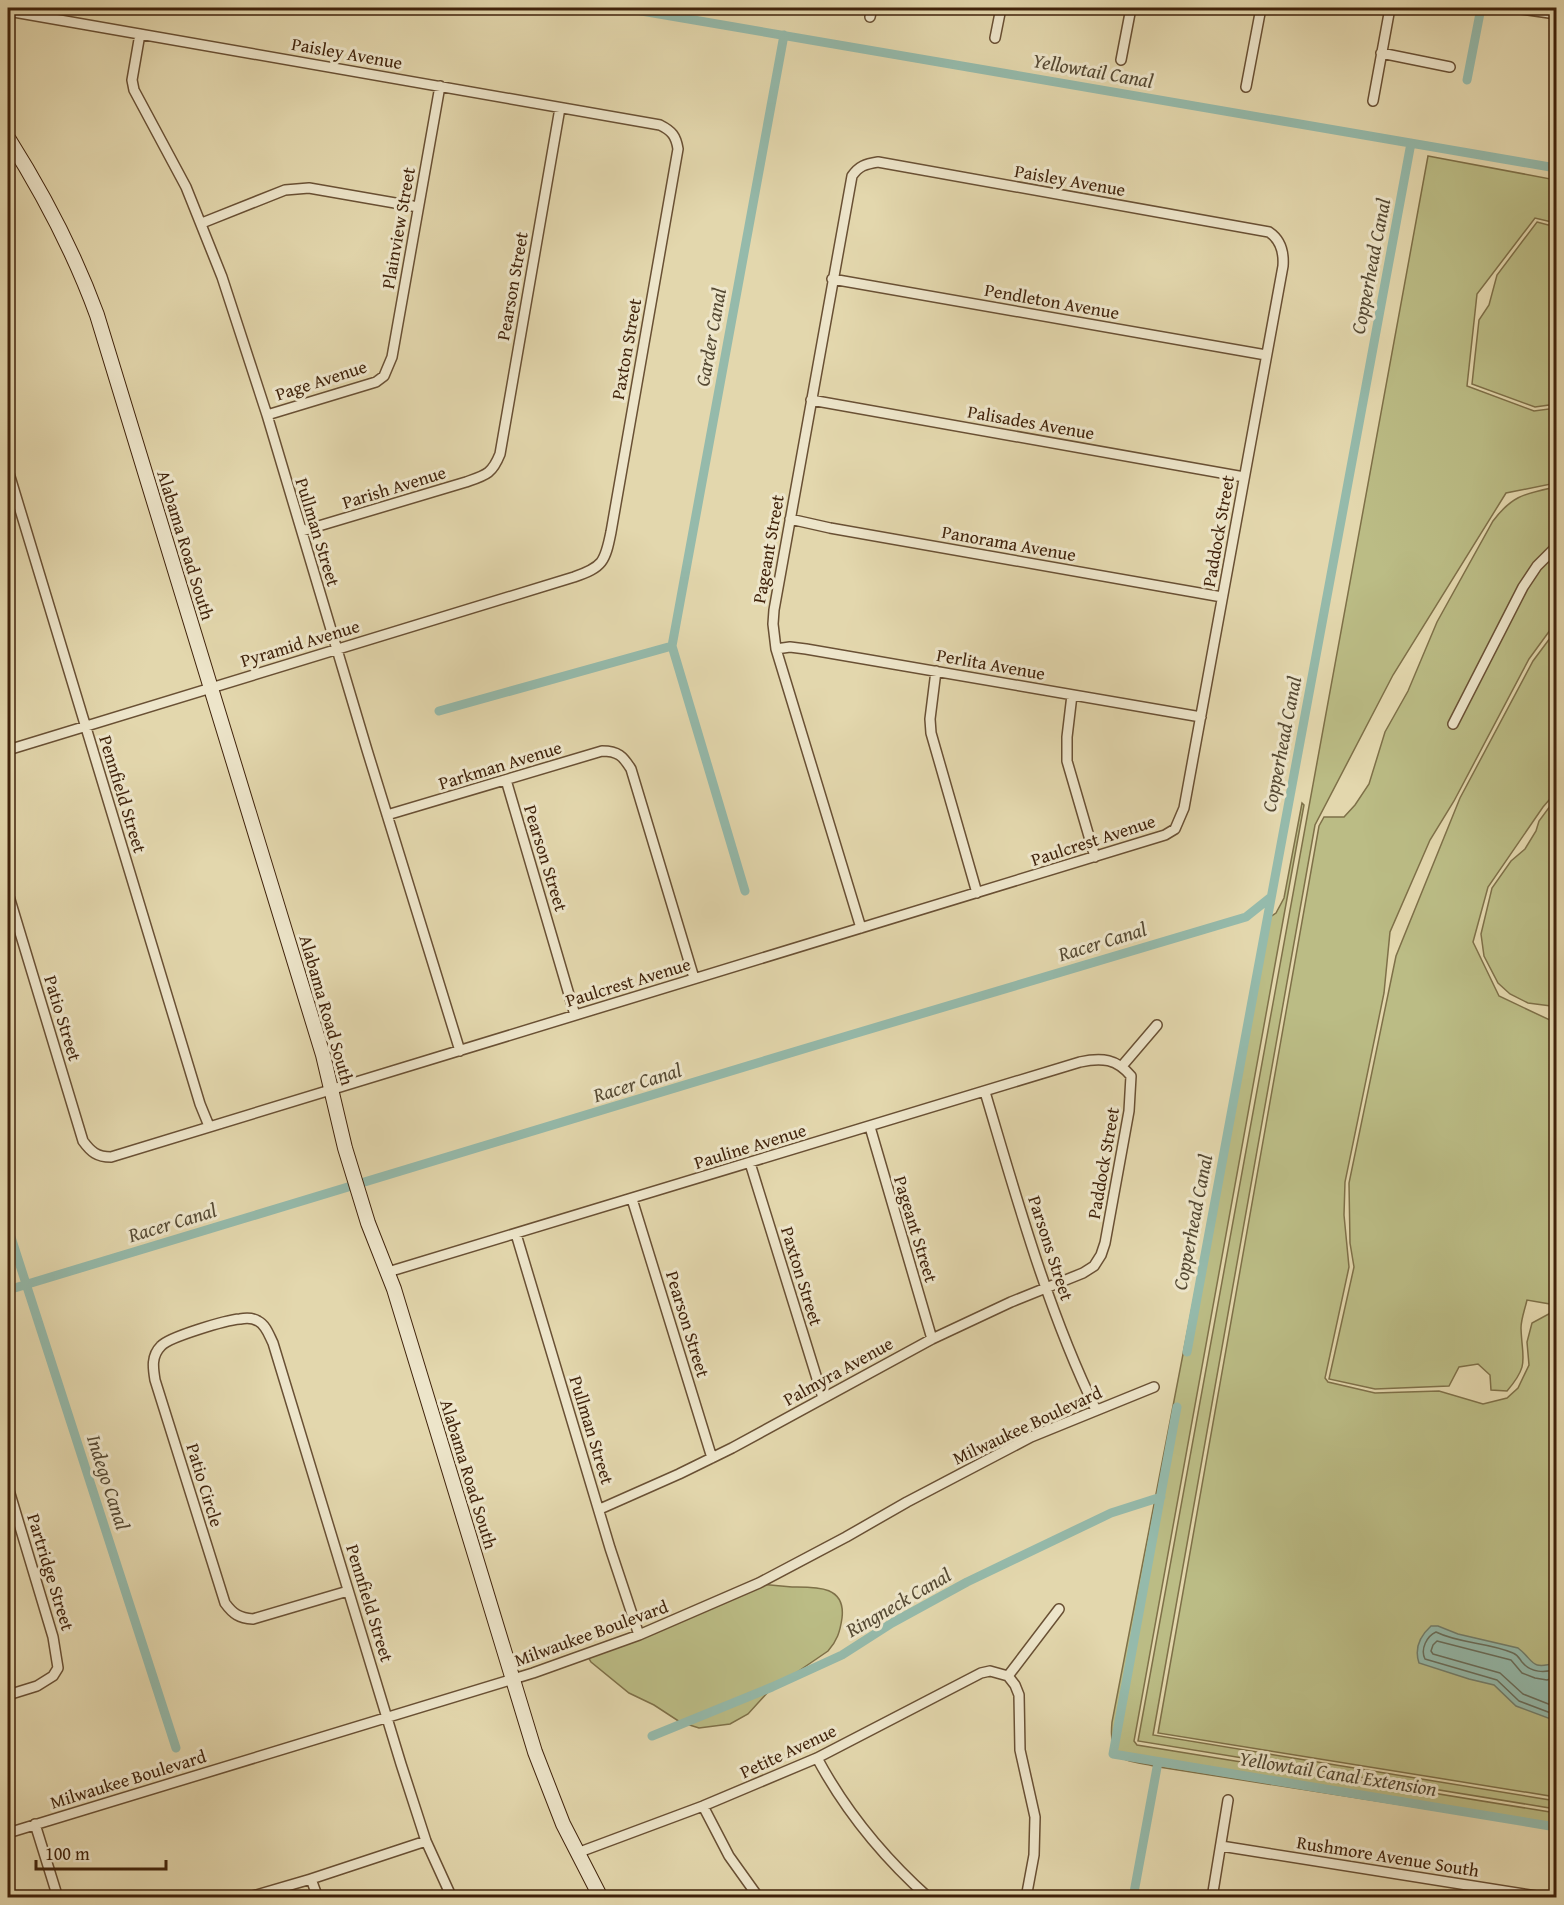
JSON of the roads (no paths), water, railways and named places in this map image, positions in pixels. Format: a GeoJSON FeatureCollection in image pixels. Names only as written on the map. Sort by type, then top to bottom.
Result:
{"type":"FeatureCollection","features":[{"type":"Feature","properties":{"kind":"street"},"geometry":{"type":"LineString","coordinates":[[995,38],[1001,8]]}},
{"type":"Feature","properties":{"kind":"street"},"geometry":{"type":"LineString","coordinates":[[1121,60],[1131,8]]}},
{"type":"Feature","properties":{"kind":"street"},"geometry":{"type":"LineString","coordinates":[[1246,87],[1261,8]]}},
{"type":"Feature","properties":{"kind":"street"},"geometry":{"type":"LineString","coordinates":[[1373,101],[1390,8]]}},
{"type":"Feature","properties":{"kind":"street"},"geometry":{"type":"LineString","coordinates":[[1515,8],[1557,14]]}},
{"type":"Feature","properties":{"kind":"street","name":"Paisley Avenue"},"geometry":{"type":"LineString","coordinates":[[8,11],[660,125],[676,138]]}},
{"type":"Feature","properties":{"kind":"street","name":"Pullman Street"},"geometry":{"type":"LineString","coordinates":[[140,34],[132,80],[134,90],[186,187],[222,277],[267,415],[460,1051]]}},
{"type":"Feature","properties":{"kind":"street"},"geometry":{"type":"LineString","coordinates":[[1382,54],[1450,67]]}},
{"type":"Feature","properties":{"kind":"street","name":"Plainview Street"},"geometry":{"type":"LineString","coordinates":[[384,376],[392,357],[440,86]]}},
{"type":"Feature","properties":{"kind":"street","name":"Pearson Street"},"geometry":{"type":"LineString","coordinates":[[494,469],[500,454],[560,108]]}},
{"type":"Feature","properties":{"kind":"street","name":"Alabama Road South"},"geometry":{"type":"LineString","coordinates":[[8,138],[57,220],[86,284],[97,315],[332,1090],[350,1165],[388,1272],[512,1678],[546,1784],[601,1898]]}},
{"type":"Feature","properties":{"kind":"street","name":"Paxton Street"},"geometry":{"type":"LineString","coordinates":[[601,564],[607,552],[613,521],[678,148],[676,138]]}},
{"type":"Feature","properties":{"kind":"street","name":"Paisley Avenue"},"geometry":{"type":"LineString","coordinates":[[858,168],[878,162],[1259,229],[1277,237]]}},
{"type":"Feature","properties":{"kind":"street","name":"Pageant Street"},"geometry":{"type":"LineString","coordinates":[[858,168],[849,186],[773,617],[776,649],[861,928]]}},
{"type":"Feature","properties":{"kind":"street"},"geometry":{"type":"LineString","coordinates":[[202,223],[285,190],[298,188],[418,207]]}},
{"type":"Feature","properties":{"kind":"street","name":"Paddock Street"},"geometry":{"type":"LineString","coordinates":[[1175,829],[1184,808],[1284,256],[1277,237]]}},
{"type":"Feature","properties":{"kind":"street","name":"Pendleton Avenue"},"geometry":{"type":"LineString","coordinates":[[832,279],[1266,355]]}},
{"type":"Feature","properties":{"kind":"street","name":"Page Avenue"},"geometry":{"type":"LineString","coordinates":[[267,415],[376,382],[384,376]]}},
{"type":"Feature","properties":{"kind":"street","name":"Palisades Avenue"},"geometry":{"type":"LineString","coordinates":[[811,400],[1244,477]]}},
{"type":"Feature","properties":{"kind":"street","name":"Parish Avenue"},"geometry":{"type":"LineString","coordinates":[[302,531],[485,476],[494,469]]}},
{"type":"Feature","properties":{"kind":"street","name":"Pennfield Street"},"geometry":{"type":"LineString","coordinates":[[8,470],[200,1104],[209,1126]]}},
{"type":"Feature","properties":{"kind":"street","name":"Panorama Avenue"},"geometry":{"type":"LineString","coordinates":[[790,519],[1222,597]]}},
{"type":"Feature","properties":{"kind":"street"},"geometry":{"type":"LineString","coordinates":[[1453,724],[1523,587],[1537,566],[1557,547]]}},
{"type":"Feature","properties":{"kind":"street","name":"Pyramid Avenue"},"geometry":{"type":"LineString","coordinates":[[8,750],[574,577],[601,564]]}},
{"type":"Feature","properties":{"kind":"street","name":"Perlita Avenue"},"geometry":{"type":"LineString","coordinates":[[776,649],[790,647],[806,649],[1201,717]]}},
{"type":"Feature","properties":{"kind":"street"},"geometry":{"type":"LineString","coordinates":[[936,671],[930,719],[931,733],[977,893]]}},
{"type":"Feature","properties":{"kind":"street"},"geometry":{"type":"LineString","coordinates":[[1071,695],[1067,761],[1095,857]]}},
{"type":"Feature","properties":{"kind":"street","name":"Parkman Avenue"},"geometry":{"type":"LineString","coordinates":[[387,815],[602,751],[612,751],[622,755],[631,769],[694,978]]}},
{"type":"Feature","properties":{"kind":"street","name":"Pearson Street"},"geometry":{"type":"LineString","coordinates":[[506,780],[575,1015]]}},
{"type":"Feature","properties":{"kind":"street","name":"Paulcrest Avenue"},"geometry":{"type":"LineString","coordinates":[[90,1151],[100,1156],[111,1157],[1095,857],[1166,835],[1175,829]]}},
{"type":"Feature","properties":{"kind":"street","name":"Patio Street"},"geometry":{"type":"LineString","coordinates":[[8,893],[83,1141],[90,1151]]}},
{"type":"Feature","properties":{"kind":"street"},"geometry":{"type":"LineString","coordinates":[[1122,1066],[1157,1025]]}},
{"type":"Feature","properties":{"kind":"street","name":"Pauline Avenue"},"geometry":{"type":"LineString","coordinates":[[388,1272],[1091,1059],[1107,1059],[1122,1066]]}},
{"type":"Feature","properties":{"kind":"street","name":"Paddock Street"},"geometry":{"type":"LineString","coordinates":[[1094,1266],[1105,1243],[1129,1111],[1131,1076],[1122,1066]]}},
{"type":"Feature","properties":{"kind":"street","name":"Parsons Street"},"geometry":{"type":"LineString","coordinates":[[985,1092],[1045,1287],[1096,1410]]}},
{"type":"Feature","properties":{"kind":"street","name":"Pageant Street"},"geometry":{"type":"LineString","coordinates":[[870,1127],[932,1339]]}},
{"type":"Feature","properties":{"kind":"street","name":"Paxton Street"},"geometry":{"type":"LineString","coordinates":[[750,1163],[823,1398]]}},
{"type":"Feature","properties":{"kind":"street","name":"Pearson Street"},"geometry":{"type":"LineString","coordinates":[[632,1199],[712,1458]]}},
{"type":"Feature","properties":{"kind":"street","name":"Pullman Street"},"geometry":{"type":"LineString","coordinates":[[516,1234],[610,1548],[639,1635]]}},
{"type":"Feature","properties":{"kind":"street","name":"Palmyra Avenue"},"geometry":{"type":"LineString","coordinates":[[600,1509],[712,1458],[932,1339],[1045,1287],[1083,1273],[1094,1266]]}},
{"type":"Feature","properties":{"kind":"street","name":"Patio Circle"},"geometry":{"type":"LineString","coordinates":[[256,1320],[241,1318],[170,1340],[161,1345],[153,1356],[158,1391],[218,1584],[225,1603],[233,1614],[253,1619],[348,1591]]}},
{"type":"Feature","properties":{"kind":"street","name":"Pennfield Street"},"geometry":{"type":"LineString","coordinates":[[256,1320],[264,1325],[273,1343],[426,1841],[452,1898]]}},
{"type":"Feature","properties":{"kind":"street","name":"Milwaukee Boulevard"},"geometry":{"type":"LineString","coordinates":[[8,1833],[533,1673],[639,1635],[759,1583],[1031,1437],[1154,1387]]}},
{"type":"Feature","properties":{"kind":"street","name":"Partridge Street"},"geometry":{"type":"LineString","coordinates":[[8,1487],[56,1648],[57,1668],[53,1676],[37,1686],[8,1695]]}},
{"type":"Feature","properties":{"kind":"street"},"geometry":{"type":"LineString","coordinates":[[1026,1898],[1034,1856],[1035,1817],[1020,1750],[1019,1695],[1015,1684],[1008,1676],[1059,1609]]}},
{"type":"Feature","properties":{"kind":"street","name":"Petite Avenue"},"geometry":{"type":"LineString","coordinates":[[577,1852],[703,1806],[816,1758],[974,1676],[990,1671],[1008,1676]]}},
{"type":"Feature","properties":{"kind":"street"},"geometry":{"type":"LineString","coordinates":[[816,1758],[837,1795],[867,1836],[929,1898]]}},
{"type":"Feature","properties":{"kind":"street"},"geometry":{"type":"LineString","coordinates":[[1212,1898],[1228,1800]]}},
{"type":"Feature","properties":{"kind":"street"},"geometry":{"type":"LineString","coordinates":[[703,1806],[729,1856],[759,1898]]}},
{"type":"Feature","properties":{"kind":"street"},"geometry":{"type":"LineString","coordinates":[[36,1824],[58,1898]]}},
{"type":"Feature","properties":{"kind":"street"},"geometry":{"type":"LineString","coordinates":[[246,1898],[426,1841]]}},
{"type":"Feature","properties":{"kind":"street","name":"Rushmore Avenue South"},"geometry":{"type":"LineString","coordinates":[[1221,1846],[1550,1898]]}},
{"type":"Feature","properties":{"kind":"street"},"geometry":{"type":"LineString","coordinates":[[311,1879],[318,1898]]}},
{"type":"Feature","properties":{"kind":"water"},"geometry":{"type":"Polygon","coordinates":[[[1431,1626],[1518,1648],[1537,1665],[1556,1663],[1556,1721],[1516,1706],[1494,1685],[1419,1663],[1417,1652],[1419,1643],[1431,1626]]]}},
{"type":"Feature","properties":{"kind":"waterway","name":"Yellowtail Canal"},"geometry":{"type":"LineString","coordinates":[[624,8],[1556,168]]}},
{"type":"Feature","properties":{"kind":"waterway"},"geometry":{"type":"LineString","coordinates":[[1467,80],[1481,8]]}},
{"type":"Feature","properties":{"kind":"waterway","name":"Garder Canal"},"geometry":{"type":"LineString","coordinates":[[745,891],[672,646],[784,35]]}},
{"type":"Feature","properties":{"kind":"waterway","name":"Copperhead Canal"},"geometry":{"type":"LineString","coordinates":[[1187,1352],[1411,143]]}},
{"type":"Feature","properties":{"kind":"waterway","name":"Garder Canal"},"geometry":{"type":"LineString","coordinates":[[439,711],[672,646]]}},
{"type":"Feature","properties":{"kind":"waterway","name":"Racer Canal"},"geometry":{"type":"LineString","coordinates":[[8,1290],[1246,917],[1271,897]]}},
{"type":"Feature","properties":{"kind":"waterway","name":"Indego Canal"},"geometry":{"type":"LineString","coordinates":[[8,1228],[176,1748]]}},
{"type":"Feature","properties":{"kind":"waterway","name":"Yellowtail Canal Extension"},"geometry":{"type":"LineString","coordinates":[[1177,1407],[1113,1754],[1556,1827]]}},
{"type":"Feature","properties":{"kind":"waterway","name":"Ringneck Canal"},"geometry":{"type":"LineString","coordinates":[[652,1736],[772,1687],[842,1655],[892,1623],[967,1582],[1111,1513],[1161,1497]]}},
{"type":"Feature","properties":{"kind":"waterway"},"geometry":{"type":"LineString","coordinates":[[1133,1898],[1158,1762]]}}]}
